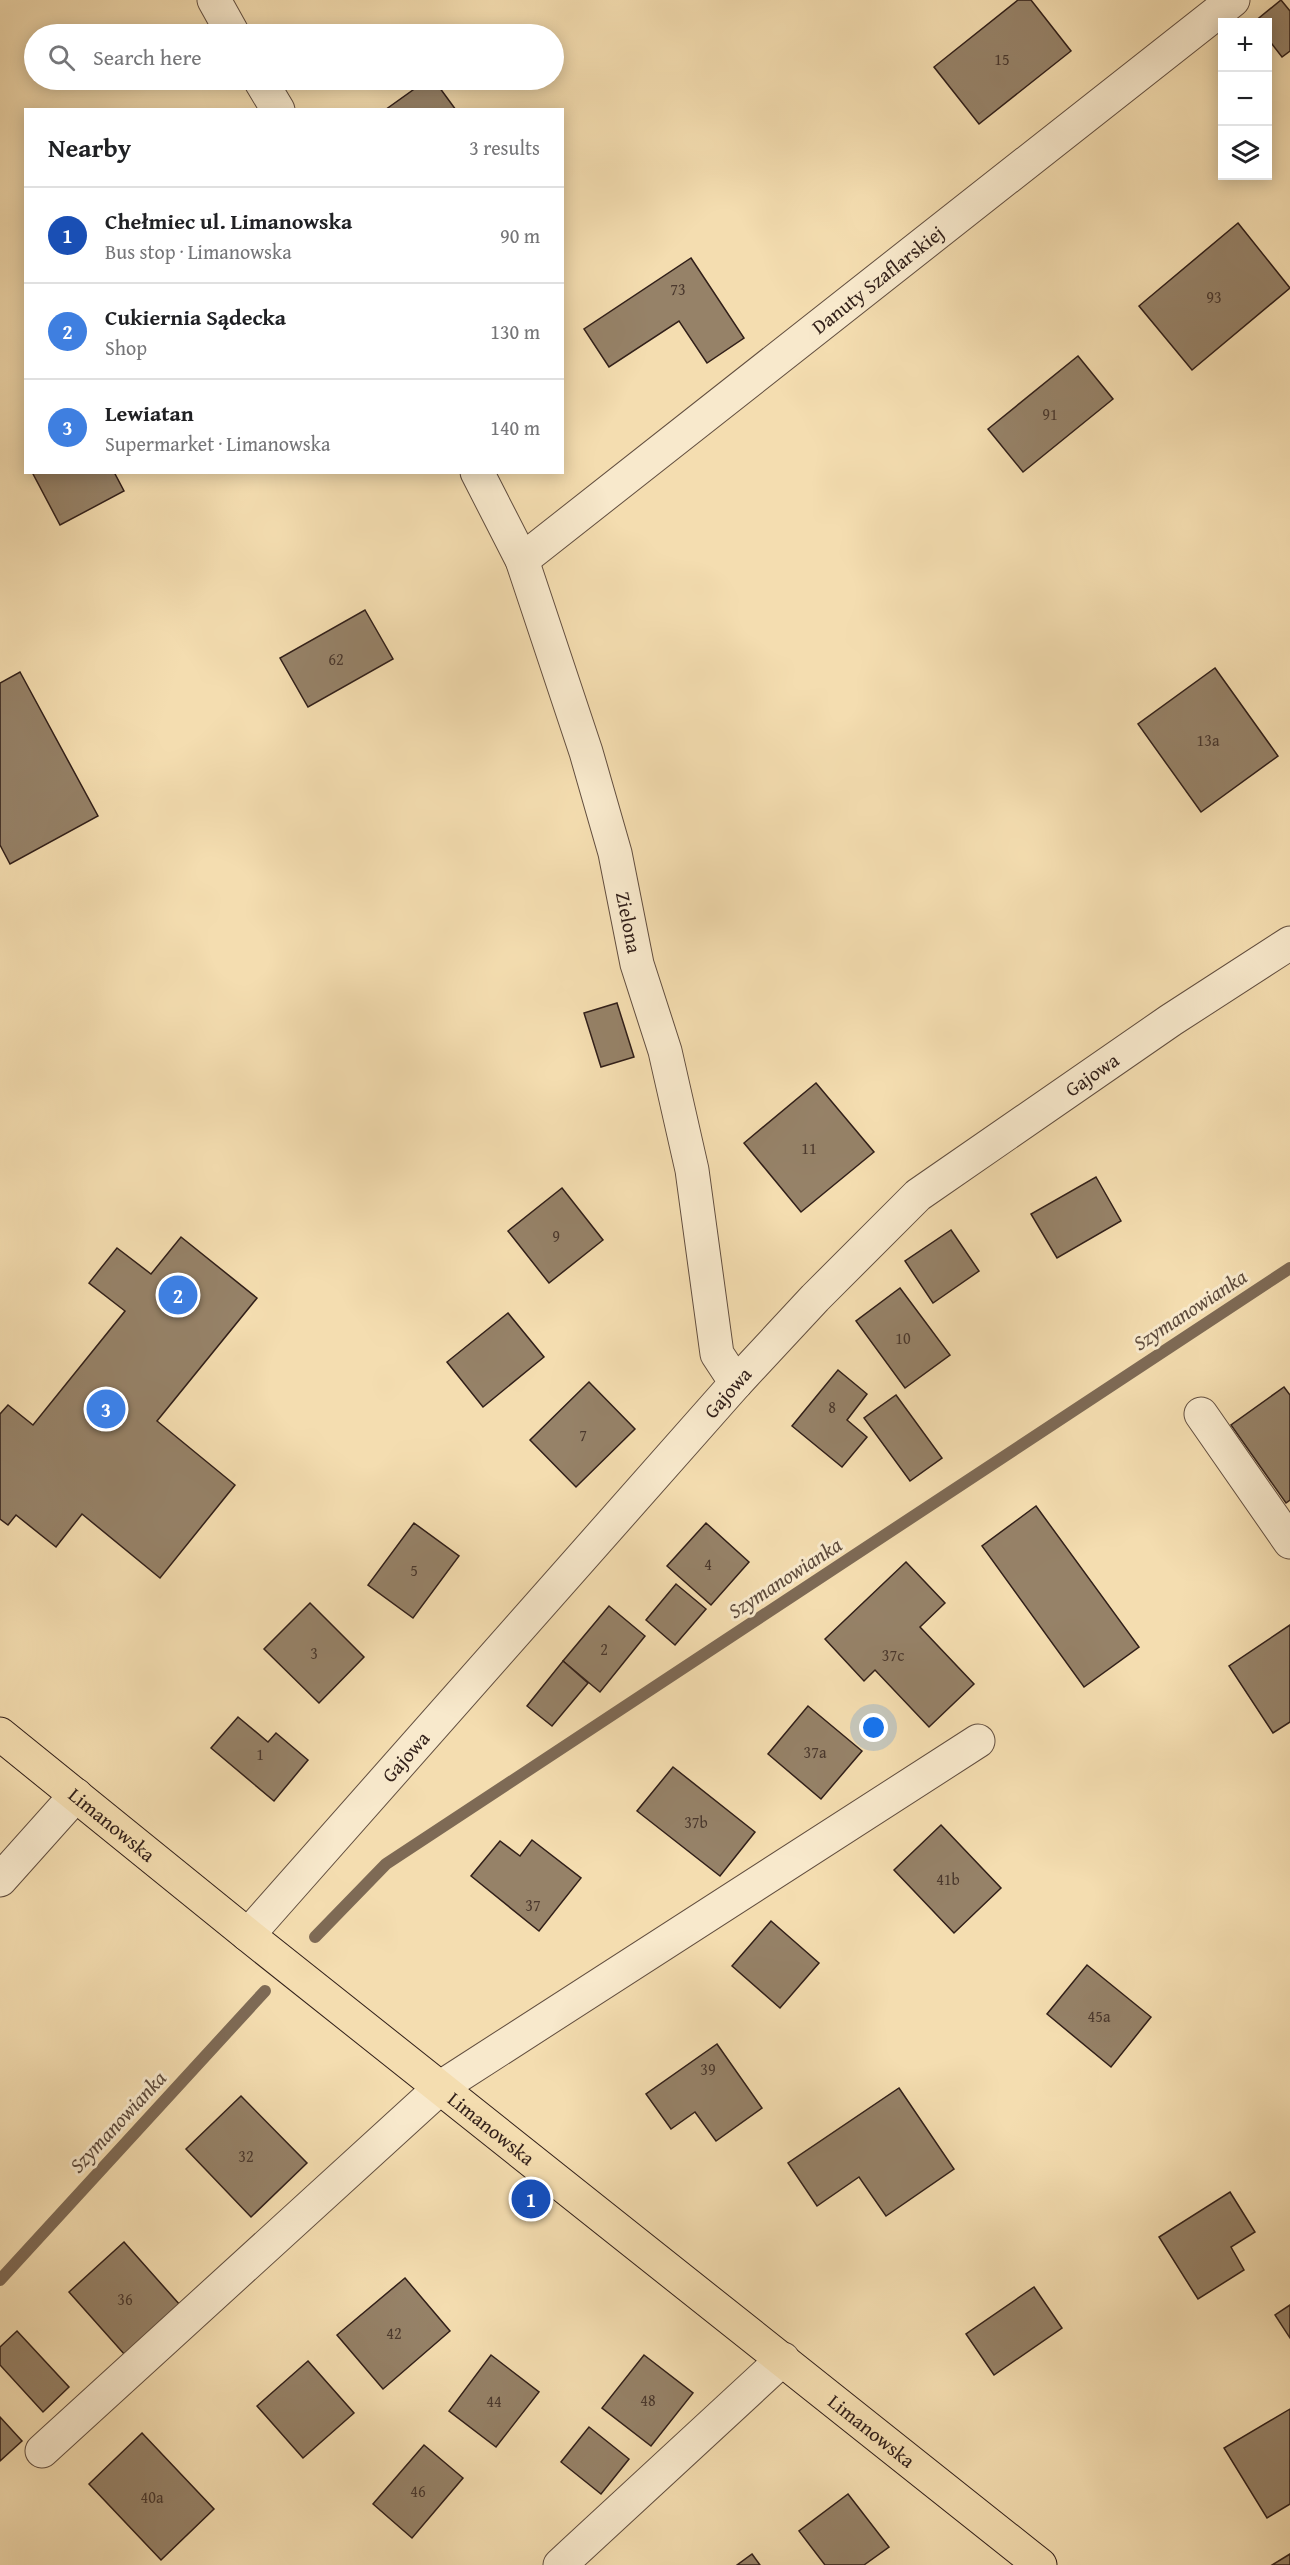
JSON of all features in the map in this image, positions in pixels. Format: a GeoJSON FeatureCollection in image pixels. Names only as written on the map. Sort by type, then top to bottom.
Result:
{"type":"FeatureCollection","features":[{"type":"Feature","properties":{"kind":"main road","name":"Limanowska"},"geometry":{"type":"LineString","coordinates":[[0,1734],[248,1935],[1040,2565]]}},
{"type":"Feature","properties":{"kind":"street"},"geometry":{"type":"LineString","coordinates":[[214,0],[227,24]]}},
{"type":"Feature","properties":{"kind":"street","name":"Danuty Szaflarskiej"},"geometry":{"type":"LineString","coordinates":[[522,560],[1233,0]]}},
{"type":"Feature","properties":{"kind":"street"},"geometry":{"type":"LineString","coordinates":[[266,90],[277,108]]}},
{"type":"Feature","properties":{"kind":"street","name":"Zielona"},"geometry":{"type":"LineString","coordinates":[[478,474],[522,560],[586,752],[615,853],[637,964],[665,1051],[692,1170],[706,1290],[717,1354],[736,1383]]}},
{"type":"Feature","properties":{"kind":"street","name":"Gajowa"},"geometry":{"type":"LineString","coordinates":[[248,1935],[736,1383],[816,1298],[918,1196],[1171,1020],[1290,943]]}},
{"type":"Feature","properties":{"kind":"street"},"geometry":{"type":"LineString","coordinates":[[1201,1414],[1290,1542]]}},
{"type":"Feature","properties":{"kind":"street"},"geometry":{"type":"LineString","coordinates":[[42,2451],[441,2087],[978,1741]]}},
{"type":"Feature","properties":{"kind":"street"},"geometry":{"type":"LineString","coordinates":[[0,1880],[76,1795]]}},
{"type":"Feature","properties":{"kind":"street"},"geometry":{"type":"LineString","coordinates":[[560,2565],[783,2359]]}},
{"type":"Feature","properties":{"kind":"building"},"geometry":{"type":"Polygon","coordinates":[[[1018,0],[1031,0],[1071,51],[979,124],[934,67],[1018,0]]]}},
{"type":"Feature","properties":{"kind":"building"},"geometry":{"type":"Polygon","coordinates":[[[1281,0],[1290,11],[1290,51],[1282,57],[1272,44],[1272,18],[1259,18],[1281,0]]]}},
{"type":"Feature","properties":{"kind":"building"},"geometry":{"type":"Polygon","coordinates":[[[413,90],[441,90],[455,108],[388,108],[413,90]]]}},
{"type":"Feature","properties":{"kind":"building"},"geometry":{"type":"Polygon","coordinates":[[[1238,223],[1290,288],[1192,370],[1139,306],[1238,223]]]}},
{"type":"Feature","properties":{"kind":"building"},"geometry":{"type":"Polygon","coordinates":[[[691,258],[744,338],[707,363],[679,321],[609,367],[584,329],[691,258]]]}},
{"type":"Feature","properties":{"kind":"building"},"geometry":{"type":"Polygon","coordinates":[[[1078,356],[1113,399],[1023,472],[988,429],[1078,356]]]}},
{"type":"Feature","properties":{"kind":"building"},"geometry":{"type":"Polygon","coordinates":[[[33,474],[115,474],[124,491],[60,525],[33,474]]]}},
{"type":"Feature","properties":{"kind":"building"},"geometry":{"type":"Polygon","coordinates":[[[365,610],[393,659],[308,707],[280,658],[365,610]]]}},
{"type":"Feature","properties":{"kind":"building"},"geometry":{"type":"Polygon","coordinates":[[[1215,668],[1278,756],[1201,812],[1138,724],[1215,668]]]}},
{"type":"Feature","properties":{"kind":"building"},"geometry":{"type":"Polygon","coordinates":[[[20,672],[98,816],[10,864],[0,845],[0,683],[20,672]]]}},
{"type":"Feature","properties":{"kind":"building"},"geometry":{"type":"Polygon","coordinates":[[[617,1003],[634,1057],[601,1067],[584,1013],[617,1003]]]}},
{"type":"Feature","properties":{"kind":"building"},"geometry":{"type":"Polygon","coordinates":[[[816,1083],[874,1152],[801,1212],[744,1143],[816,1083]]]}},
{"type":"Feature","properties":{"kind":"building"},"geometry":{"type":"Polygon","coordinates":[[[1096,1177],[1121,1221],[1057,1258],[1031,1214],[1096,1177]]]}},
{"type":"Feature","properties":{"kind":"building"},"geometry":{"type":"Polygon","coordinates":[[[562,1188],[603,1240],[549,1283],[508,1231],[562,1188]]]}},
{"type":"Feature","properties":{"kind":"building"},"geometry":{"type":"Polygon","coordinates":[[[951,1230],[979,1271],[933,1303],[905,1261],[951,1230]]]}},
{"type":"Feature","properties":{"kind":"building"},"geometry":{"type":"Polygon","coordinates":[[[181,1237],[257,1298],[157,1421],[235,1485],[160,1578],[82,1514],[56,1547],[16,1515],[8,1525],[0,1519],[0,1414],[8,1405],[33,1425],[125,1311],[89,1283],[117,1248],[151,1274],[181,1237]]]}},
{"type":"Feature","properties":{"kind":"building"},"geometry":{"type":"Polygon","coordinates":[[[900,1288],[950,1355],[905,1388],[856,1321],[900,1288]]]}},
{"type":"Feature","properties":{"kind":"building"},"geometry":{"type":"Polygon","coordinates":[[[508,1313],[544,1357],[483,1407],[447,1362],[508,1313]]]}},
{"type":"Feature","properties":{"kind":"building"},"geometry":{"type":"Polygon","coordinates":[[[838,1370],[867,1394],[847,1420],[867,1437],[842,1467],[792,1426],[838,1370]]]}},
{"type":"Feature","properties":{"kind":"building"},"geometry":{"type":"Polygon","coordinates":[[[589,1382],[635,1429],[576,1487],[530,1440],[589,1382]]]}},
{"type":"Feature","properties":{"kind":"building"},"geometry":{"type":"Polygon","coordinates":[[[1284,1387],[1290,1395],[1290,1500],[1286,1503],[1231,1425],[1284,1387]]]}},
{"type":"Feature","properties":{"kind":"building"},"geometry":{"type":"Polygon","coordinates":[[[896,1395],[942,1458],[910,1481],[864,1418],[896,1395]]]}},
{"type":"Feature","properties":{"kind":"building"},"geometry":{"type":"Polygon","coordinates":[[[1036,1506],[1139,1647],[1084,1687],[982,1546],[1036,1506]]]}},
{"type":"Feature","properties":{"kind":"building"},"geometry":{"type":"Polygon","coordinates":[[[414,1523],[459,1556],[413,1618],[368,1585],[414,1523]]]}},
{"type":"Feature","properties":{"kind":"building"},"geometry":{"type":"Polygon","coordinates":[[[706,1523],[749,1562],[711,1605],[667,1566],[706,1523]]]}},
{"type":"Feature","properties":{"kind":"building"},"geometry":{"type":"Polygon","coordinates":[[[906,1562],[945,1603],[920,1627],[974,1684],[929,1727],[875,1670],[864,1681],[825,1639],[906,1562]]]}},
{"type":"Feature","properties":{"kind":"building"},"geometry":{"type":"Polygon","coordinates":[[[676,1584],[706,1609],[675,1645],[646,1620],[676,1584]]]}},
{"type":"Feature","properties":{"kind":"building"},"geometry":{"type":"Polygon","coordinates":[[[310,1603],[364,1657],[319,1703],[264,1649],[310,1603]]]}},
{"type":"Feature","properties":{"kind":"building"},"geometry":{"type":"Polygon","coordinates":[[[609,1606],[645,1636],[600,1692],[563,1661],[609,1606]]]}},
{"type":"Feature","properties":{"kind":"building"},"geometry":{"type":"Polygon","coordinates":[[[1290,1625],[1290,1722],[1273,1733],[1229,1666],[1290,1625]]]}},
{"type":"Feature","properties":{"kind":"building"},"geometry":{"type":"Polygon","coordinates":[[[563,1661],[588,1683],[552,1726],[527,1706],[563,1661]]]}},
{"type":"Feature","properties":{"kind":"building"},"geometry":{"type":"Polygon","coordinates":[[[808,1706],[862,1751],[821,1799],[768,1754],[808,1706]]]}},
{"type":"Feature","properties":{"kind":"building"},"geometry":{"type":"Polygon","coordinates":[[[238,1717],[268,1742],[276,1733],[308,1760],[274,1801],[211,1748],[238,1717]]]}},
{"type":"Feature","properties":{"kind":"building"},"geometry":{"type":"Polygon","coordinates":[[[673,1767],[755,1832],[720,1876],[637,1811],[673,1767]]]}},
{"type":"Feature","properties":{"kind":"building"},"geometry":{"type":"Polygon","coordinates":[[[941,1825],[1001,1888],[954,1933],[894,1870],[941,1825]]]}},
{"type":"Feature","properties":{"kind":"building"},"geometry":{"type":"Polygon","coordinates":[[[532,1840],[581,1878],[539,1931],[471,1876],[500,1841],[520,1856],[532,1840]]]}},
{"type":"Feature","properties":{"kind":"building"},"geometry":{"type":"Polygon","coordinates":[[[771,1921],[819,1963],[780,2008],[732,1966],[771,1921]]]}},
{"type":"Feature","properties":{"kind":"building"},"geometry":{"type":"Polygon","coordinates":[[[1087,1965],[1151,2017],[1111,2067],[1047,2014],[1087,1965]]]}},
{"type":"Feature","properties":{"kind":"building"},"geometry":{"type":"Polygon","coordinates":[[[717,2044],[762,2108],[716,2141],[695,2112],[671,2129],[646,2094],[717,2044]]]}},
{"type":"Feature","properties":{"kind":"building"},"geometry":{"type":"Polygon","coordinates":[[[899,2088],[954,2169],[886,2216],[859,2177],[817,2206],[788,2163],[899,2088]]]}},
{"type":"Feature","properties":{"kind":"building"},"geometry":{"type":"Polygon","coordinates":[[[241,2096],[307,2163],[251,2217],[186,2149],[241,2096]]]}},
{"type":"Feature","properties":{"kind":"building"},"geometry":{"type":"Polygon","coordinates":[[[1230,2192],[1255,2232],[1231,2247],[1244,2270],[1198,2299],[1159,2237],[1230,2192]]]}},
{"type":"Feature","properties":{"kind":"building"},"geometry":{"type":"Polygon","coordinates":[[[124,2242],[180,2305],[125,2355],[69,2292],[124,2242]]]}},
{"type":"Feature","properties":{"kind":"building"},"geometry":{"type":"Polygon","coordinates":[[[405,2278],[450,2331],[383,2389],[337,2335],[405,2278]]]}},
{"type":"Feature","properties":{"kind":"building"},"geometry":{"type":"Polygon","coordinates":[[[1034,2287],[1062,2328],[994,2375],[966,2334],[1034,2287]]]}},
{"type":"Feature","properties":{"kind":"building"},"geometry":{"type":"Polygon","coordinates":[[[1290,2305],[1290,2338],[1275,2315],[1290,2305]]]}},
{"type":"Feature","properties":{"kind":"building"},"geometry":{"type":"Polygon","coordinates":[[[17,2331],[69,2387],[43,2412],[0,2365],[0,2347],[17,2331]]]}},
{"type":"Feature","properties":{"kind":"building"},"geometry":{"type":"Polygon","coordinates":[[[491,2355],[539,2392],[496,2447],[449,2411],[491,2355]]]}},
{"type":"Feature","properties":{"kind":"building"},"geometry":{"type":"Polygon","coordinates":[[[644,2355],[693,2393],[651,2446],[602,2408],[644,2355]]]}},
{"type":"Feature","properties":{"kind":"building"},"geometry":{"type":"Polygon","coordinates":[[[308,2361],[354,2413],[303,2458],[257,2406],[308,2361]]]}},
{"type":"Feature","properties":{"kind":"building"},"geometry":{"type":"Polygon","coordinates":[[[1290,2409],[1290,2504],[1267,2518],[1224,2448],[1290,2409]]]}},
{"type":"Feature","properties":{"kind":"building"},"geometry":{"type":"Polygon","coordinates":[[[0,2417],[22,2441],[0,2461],[0,2417]]]}},
{"type":"Feature","properties":{"kind":"building"},"geometry":{"type":"Polygon","coordinates":[[[589,2427],[629,2459],[601,2494],[561,2462],[589,2427]]]}},
{"type":"Feature","properties":{"kind":"building"},"geometry":{"type":"Polygon","coordinates":[[[142,2433],[214,2509],[161,2560],[89,2484],[142,2433]]]}},
{"type":"Feature","properties":{"kind":"building"},"geometry":{"type":"Polygon","coordinates":[[[424,2445],[463,2478],[412,2538],[373,2504],[424,2445]]]}},
{"type":"Feature","properties":{"kind":"building"},"geometry":{"type":"Polygon","coordinates":[[[848,2494],[889,2547],[864,2565],[825,2565],[799,2531],[848,2494]]]}},
{"type":"Feature","properties":{"kind":"building"},"geometry":{"type":"Polygon","coordinates":[[[752,2554],[760,2565],[737,2565],[752,2554]]]}},
{"type":"Feature","properties":{"kind":"building"},"geometry":{"type":"Polygon","coordinates":[[[1290,2554],[1290,2565],[1272,2565],[1290,2554]]]}},
{"type":"Feature","properties":{"kind":"waterway","name":"Szymanowianka"},"geometry":{"type":"LineString","coordinates":[[315,1937],[386,1864],[1290,1268]]}},
{"type":"Feature","properties":{"kind":"waterway","name":"Szymanowianka"},"geometry":{"type":"LineString","coordinates":[[0,2280],[265,1991]]}},
{"type":"Feature","properties":{"kind":"place","name":"Cukiernia Sądecka"},"geometry":{"type":"Point","coordinates":[178,1295]}},
{"type":"Feature","properties":{"kind":"place","name":"Lewiatan"},"geometry":{"type":"Point","coordinates":[106,1409]}},
{"type":"Feature","properties":{"kind":"place","name":"Chełmiec ul. Limanowska"},"geometry":{"type":"Point","coordinates":[531,2199]}}]}
